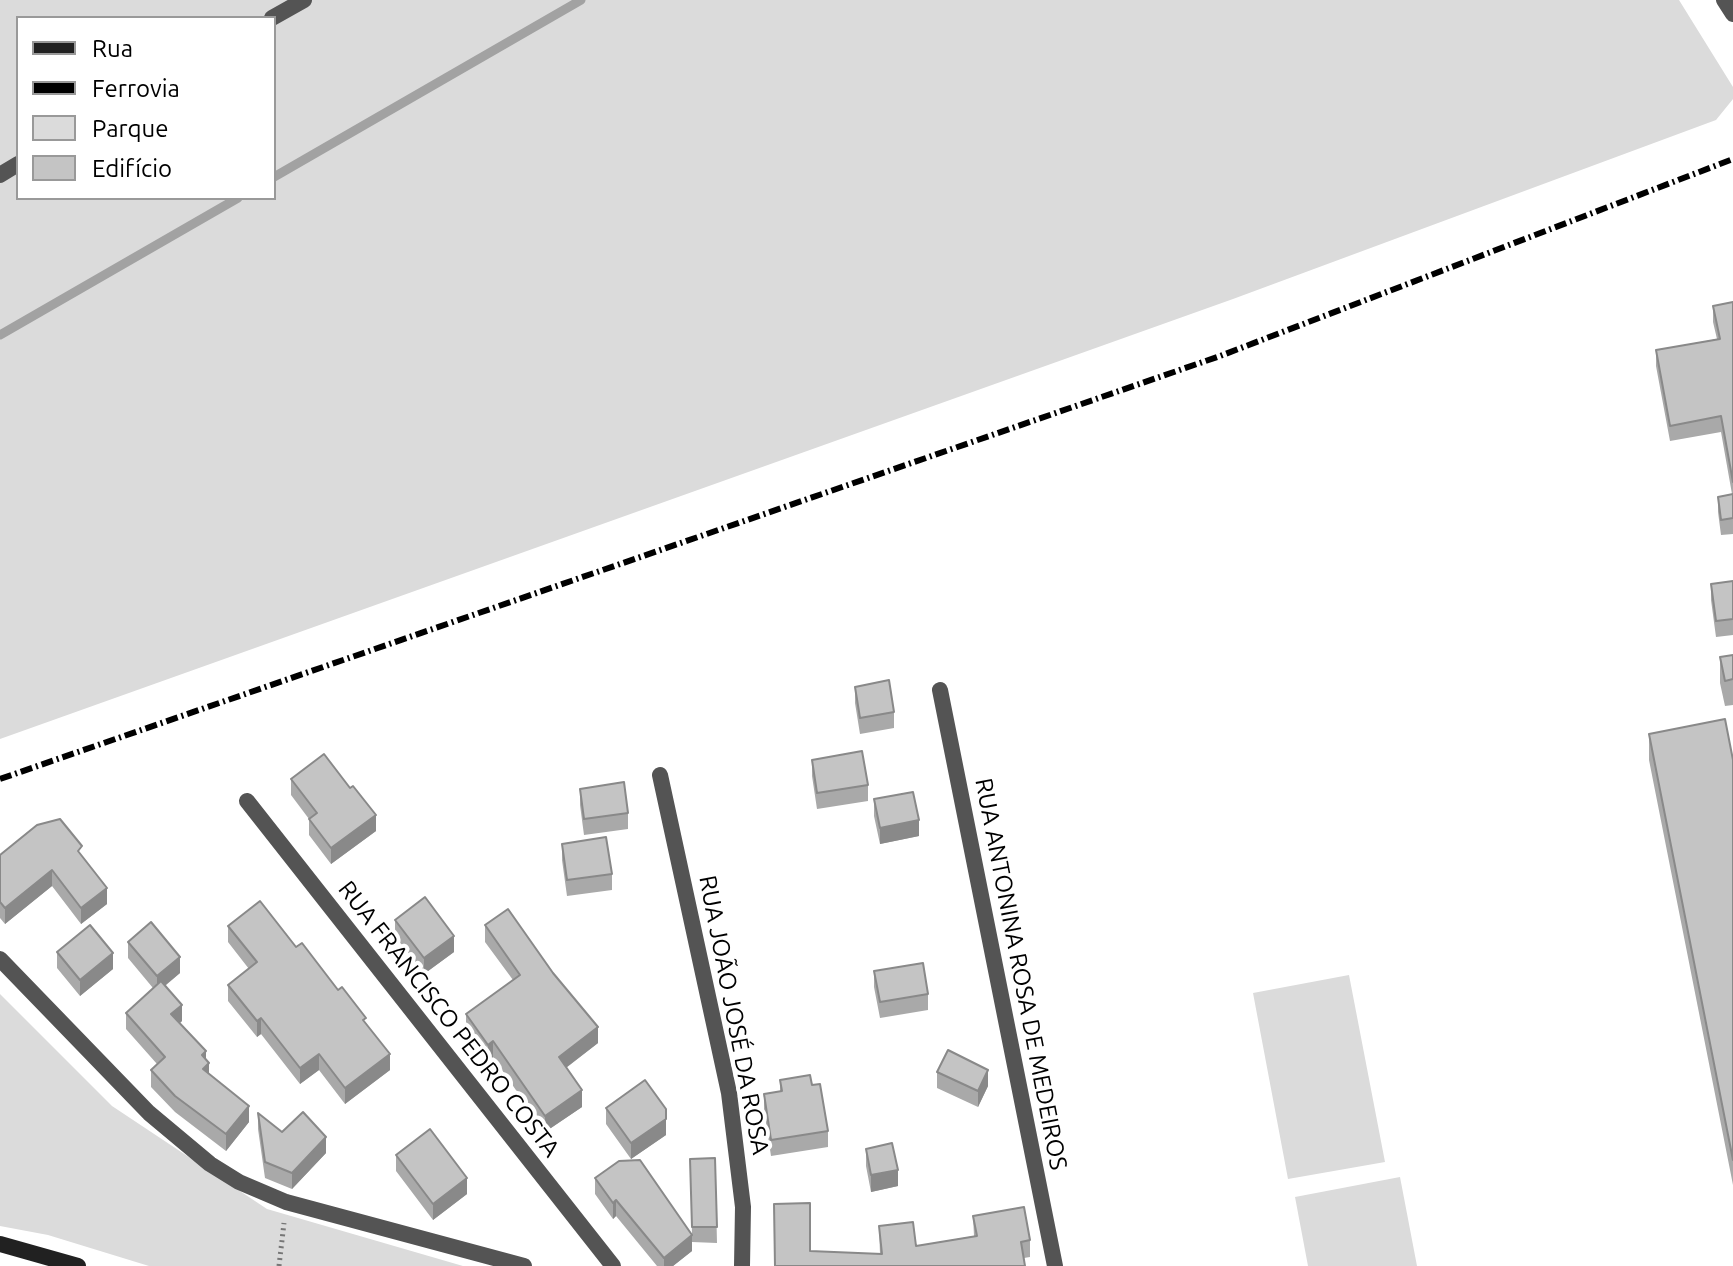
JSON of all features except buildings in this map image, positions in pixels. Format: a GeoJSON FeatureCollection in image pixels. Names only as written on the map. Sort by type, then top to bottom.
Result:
{"type":"FeatureCollection","features":[{"type":"Feature","properties":{"kind":"main road"},"geometry":{"type":"LineString","coordinates":[[0,1244],[78,1266]]}},
{"type":"Feature","properties":{"kind":"street"},"geometry":{"type":"LineString","coordinates":[[276,16],[304,0]]}},
{"type":"Feature","properties":{"kind":"street"},"geometry":{"type":"LineString","coordinates":[[1724,0],[1733,14]]}},
{"type":"Feature","properties":{"kind":"street","name":"RUA ANTONINA ROSA DE MEDEIROS"},"geometry":{"type":"LineString","coordinates":[[940,690],[1055,1266]]}},
{"type":"Feature","properties":{"kind":"street","name":"RUA JOÃO JOSÉ DA ROSA"},"geometry":{"type":"LineString","coordinates":[[660,775],[729,1093],[743,1207],[742,1266]]}},
{"type":"Feature","properties":{"kind":"street","name":"RUA FRANCISCO PEDRO COSTA"},"geometry":{"type":"LineString","coordinates":[[247,801],[613,1266]]}},
{"type":"Feature","properties":{"kind":"street"},"geometry":{"type":"LineString","coordinates":[[0,959],[149,1113],[210,1164],[239,1182],[286,1202],[524,1266]]}},
{"type":"Feature","properties":{"kind":"path"},"geometry":{"type":"LineString","coordinates":[[279,1266],[286,1202]]}},
{"type":"Feature","properties":{"kind":"green space"},"geometry":{"type":"Polygon","coordinates":[[[0,0],[1679,0],[1733,87],[1733,99],[1716,120],[1233,299],[0,739],[0,0]]]}},
{"type":"Feature","properties":{"kind":"green space"},"geometry":{"type":"Polygon","coordinates":[[[1349,975],[1385,1162],[1288,1179],[1253,993],[1349,975]]]}},
{"type":"Feature","properties":{"kind":"green space"},"geometry":{"type":"Polygon","coordinates":[[[0,994],[112,1106],[267,1209],[463,1266],[149,1266],[48,1235],[0,1226],[0,994]]]}},
{"type":"Feature","properties":{"kind":"green space"},"geometry":{"type":"Polygon","coordinates":[[[1400,1177],[1417,1266],[1308,1266],[1295,1197],[1400,1177]]]}},
{"type":"Feature","properties":{"kind":"waterway"},"geometry":{"type":"LineString","coordinates":[[276,176],[581,0]]}},
{"type":"Feature","properties":{"kind":"waterway"},"geometry":{"type":"LineString","coordinates":[[0,335],[235,200]]}},
{"type":"Feature","properties":{"kind":"railway"},"geometry":{"type":"LineString","coordinates":[[0,779],[1220,356],[1733,159]]}}]}
